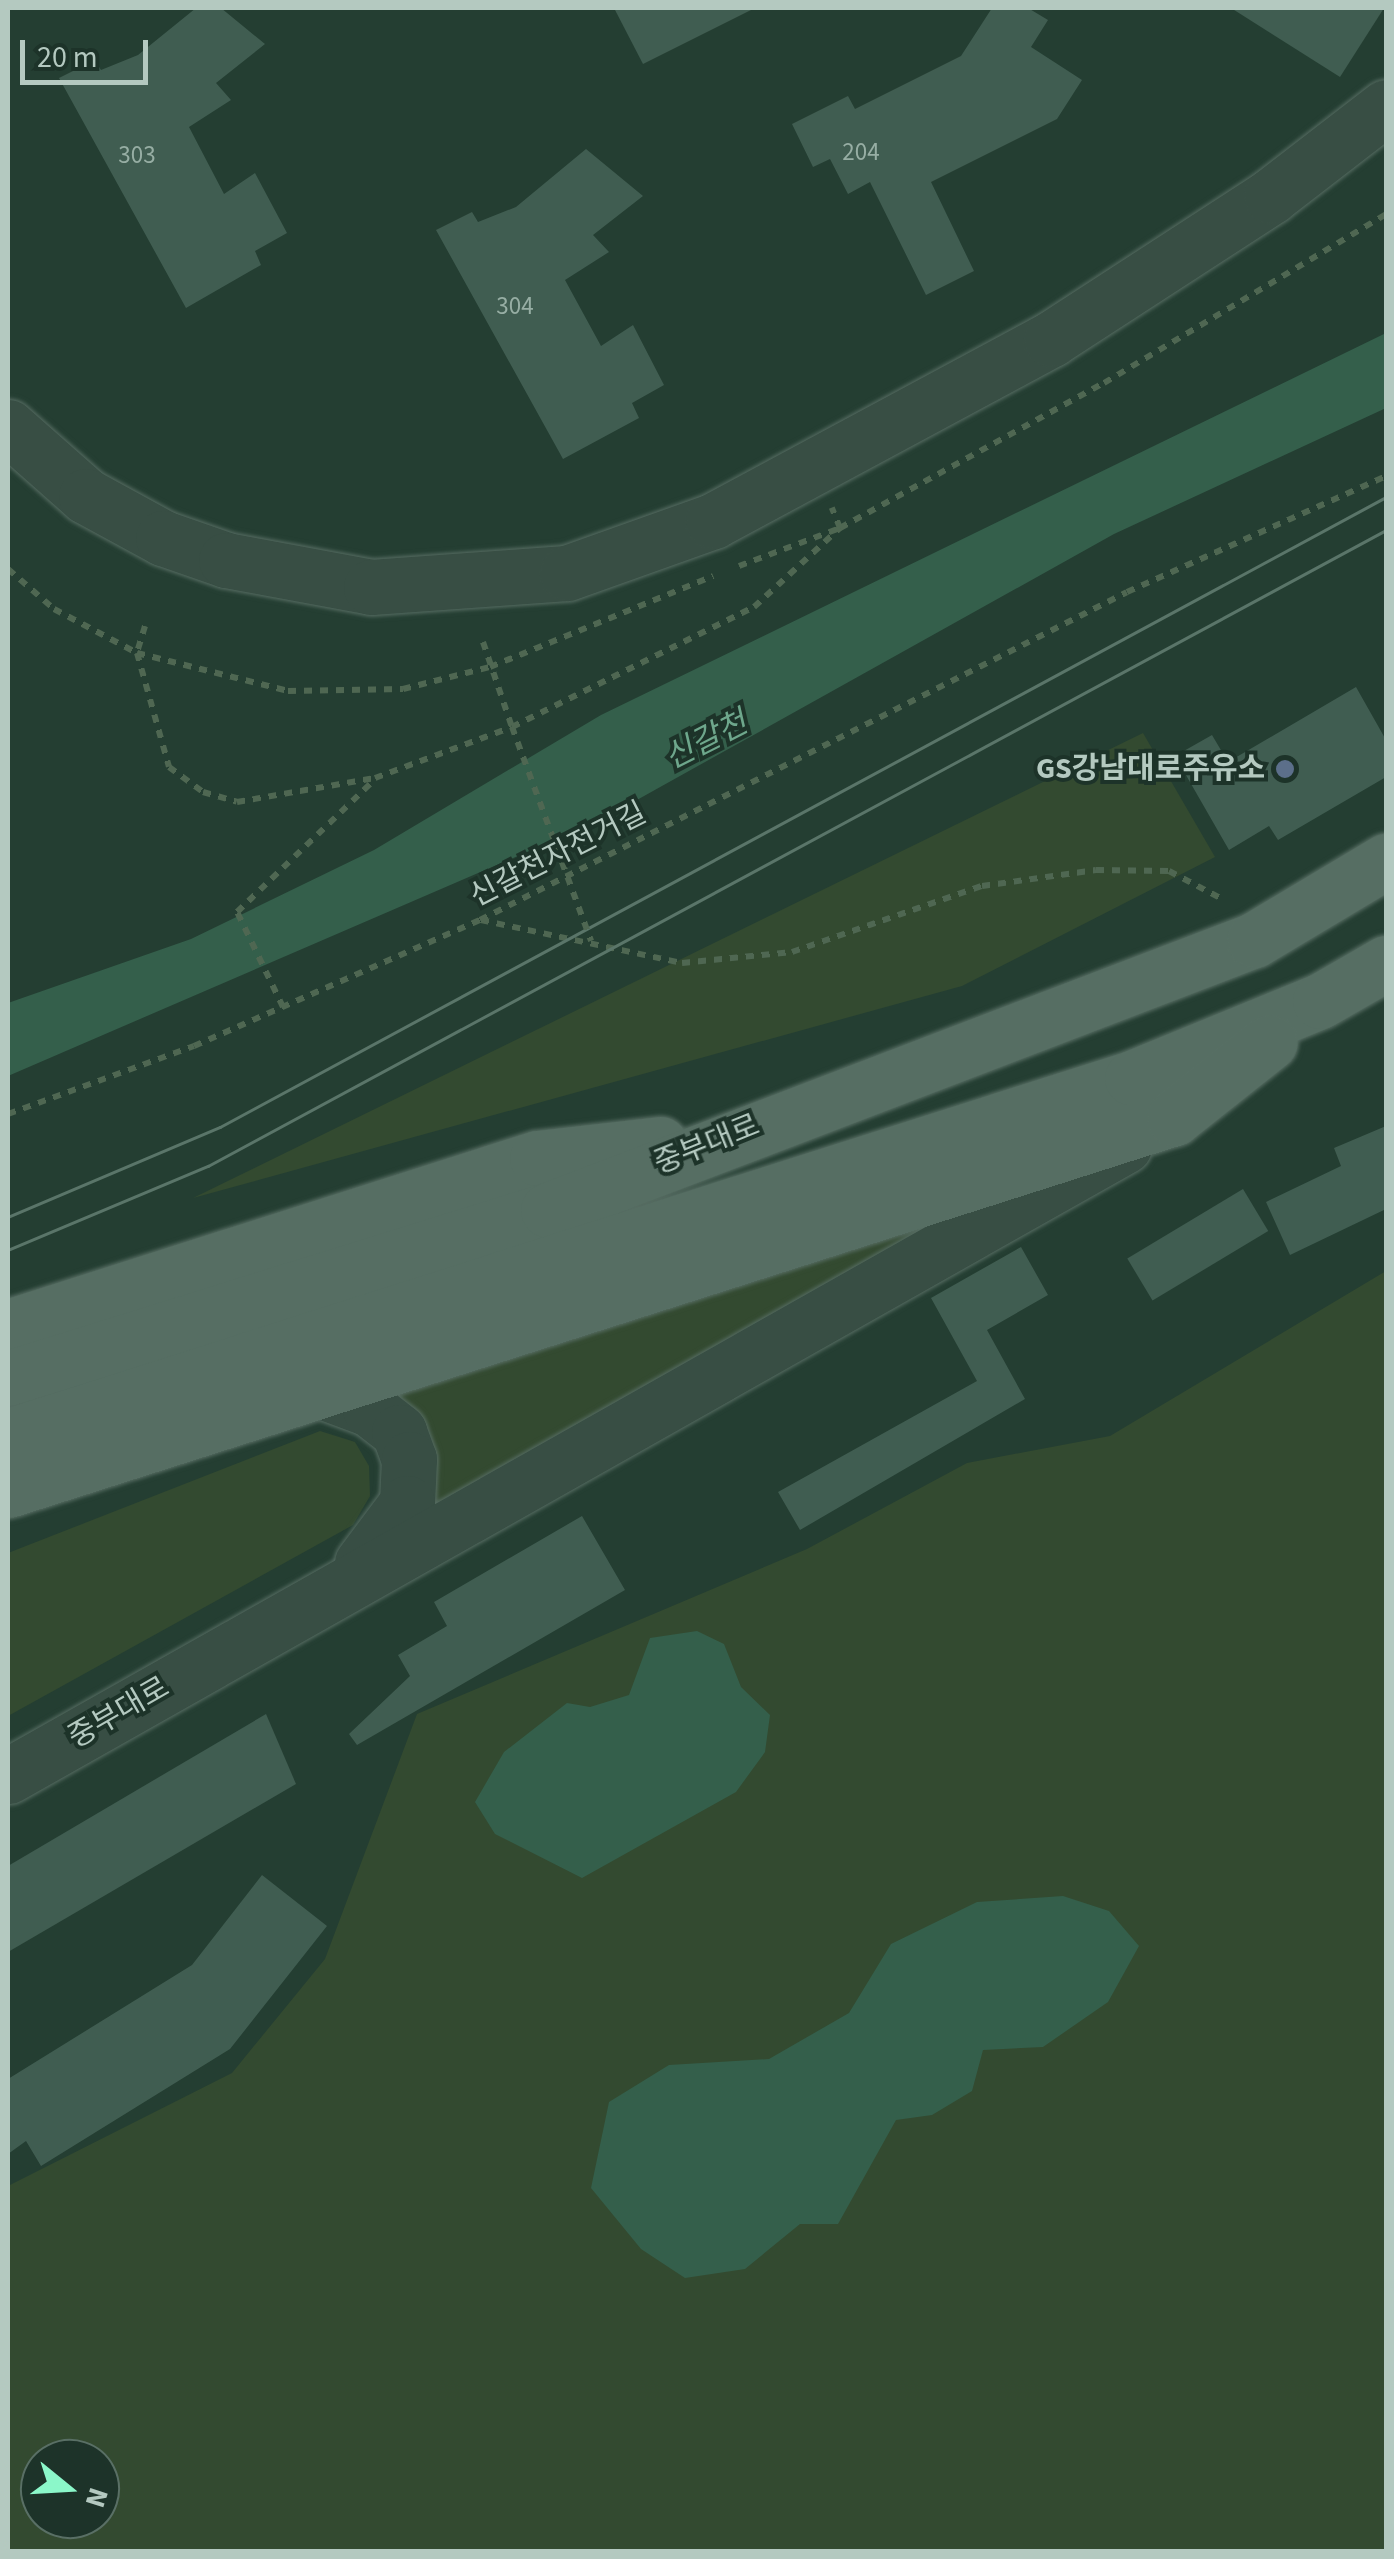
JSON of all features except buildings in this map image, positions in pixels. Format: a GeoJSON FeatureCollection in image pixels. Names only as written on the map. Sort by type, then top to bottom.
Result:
{"type":"FeatureCollection","features":[{"type":"Feature","properties":{"kind":"main road","name":"중부대로"},"geometry":{"type":"LineString","coordinates":[[8,1378],[548,1210],[727,1136],[1254,940],[1386,861]]}},
{"type":"Feature","properties":{"kind":"main road","name":"중부대로"},"geometry":{"type":"LineString","coordinates":[[8,1436],[1132,1078],[1320,1001],[1386,964]]}},
{"type":"Feature","properties":{"kind":"main road"},"geometry":{"type":"LineString","coordinates":[[8,1490],[1174,1118],[1320,1001]]}},
{"type":"Feature","properties":{"kind":"main road"},"geometry":{"type":"LineString","coordinates":[[8,1327],[536,1158],[727,1136]]}},
{"type":"Feature","properties":{"kind":"street"},"geometry":{"type":"LineString","coordinates":[[8,427],[86,496],[163,538],[226,560],[370,587],[567,574],[712,521],[1051,340],[1271,196],[1386,107]]}},
{"type":"Feature","properties":{"kind":"street","name":"중부대로"},"geometry":{"type":"LineString","coordinates":[[8,1776],[1174,1118]]}},
{"type":"Feature","properties":{"kind":"street"},"geometry":{"type":"LineString","coordinates":[[316,1389],[370,1409],[399,1432],[409,1460],[408,1503],[385,1540],[335,1590]]}},
{"type":"Feature","properties":{"kind":"path"},"geometry":{"type":"LineString","coordinates":[[8,570],[54,609],[138,653],[288,691],[403,689],[490,668],[840,528],[1104,383],[1386,214]]}},
{"type":"Feature","properties":{"kind":"path","name":"신갈천자전거길"},"geometry":{"type":"LineString","coordinates":[[8,1114],[283,1006],[480,920],[1127,592],[1386,476]]}},
{"type":"Feature","properties":{"kind":"path"},"geometry":{"type":"LineString","coordinates":[[827,496],[840,528]]}},
{"type":"Feature","properties":{"kind":"path"},"geometry":{"type":"LineString","coordinates":[[144,626],[138,653],[169,768],[204,792],[237,802],[376,778],[512,727],[754,607],[840,528]]}},
{"type":"Feature","properties":{"kind":"path"},"geometry":{"type":"LineString","coordinates":[[483,642],[592,942]]}},
{"type":"Feature","properties":{"kind":"path"},"geometry":{"type":"LineString","coordinates":[[283,1006],[237,912],[376,778]]}},
{"type":"Feature","properties":{"kind":"path"},"geometry":{"type":"LineString","coordinates":[[480,920],[682,963],[792,952],[982,886],[1096,870],[1170,871],[1228,902],[1254,940]]}},
{"type":"Feature","properties":{"kind":"shaded area"},"geometry":{"type":"Polygon","coordinates":[[[1143,733],[1215,857],[962,986],[193,1198],[1143,733]]]}},
{"type":"Feature","properties":{"kind":"shaded area"},"geometry":{"type":"Polygon","coordinates":[[[1049,1172],[394,1545],[375,1391],[1049,1172]]]}},
{"type":"Feature","properties":{"kind":"shaded area"},"geometry":{"type":"Polygon","coordinates":[[[1386,1271],[1386,2551],[8,2551],[8,2186],[232,2073],[325,1959],[417,1714],[807,1549],[967,1463],[1110,1436],[1386,1271]]]}},
{"type":"Feature","properties":{"kind":"shaded area"},"geometry":{"type":"Polygon","coordinates":[[[320,1431],[355,1442],[369,1466],[370,1496],[353,1525],[8,1716],[8,1553],[320,1431]]]}},
{"type":"Feature","properties":{"kind":"water","name":"신갈천"},"geometry":{"type":"Polygon","coordinates":[[[1386,333],[1386,408],[1114,534],[601,820],[8,1076],[8,1003],[191,939],[374,850],[601,715],[1386,333]]]}},
{"type":"Feature","properties":{"kind":"water"},"geometry":{"type":"Polygon","coordinates":[[[697,1631],[724,1644],[741,1687],[770,1715],[765,1752],[736,1792],[582,1878],[495,1834],[475,1802],[504,1752],[567,1703],[590,1707],[629,1695],[650,1638],[697,1631]]]}},
{"type":"Feature","properties":{"kind":"water"},"geometry":{"type":"Polygon","coordinates":[[[1063,1896],[1109,1911],[1139,1946],[1108,2002],[1043,2047],[983,2050],[972,2091],[932,2115],[896,2120],[838,2224],[800,2224],[745,2269],[685,2278],[641,2249],[591,2188],[609,2102],[669,2065],[769,2059],[849,2013],[891,1944],[977,1902],[1063,1896]]]}},
{"type":"Feature","properties":{"kind":"tram line"},"geometry":{"type":"LineString","coordinates":[[8,1217],[220,1127],[1386,497]]}},
{"type":"Feature","properties":{"kind":"tram line"},"geometry":{"type":"LineString","coordinates":[[8,1250],[208,1166],[1386,530]]}},
{"type":"Feature","properties":{"kind":"place","name":"GS강남대로주유소"},"geometry":{"type":"Point","coordinates":[1285,769]}}]}
